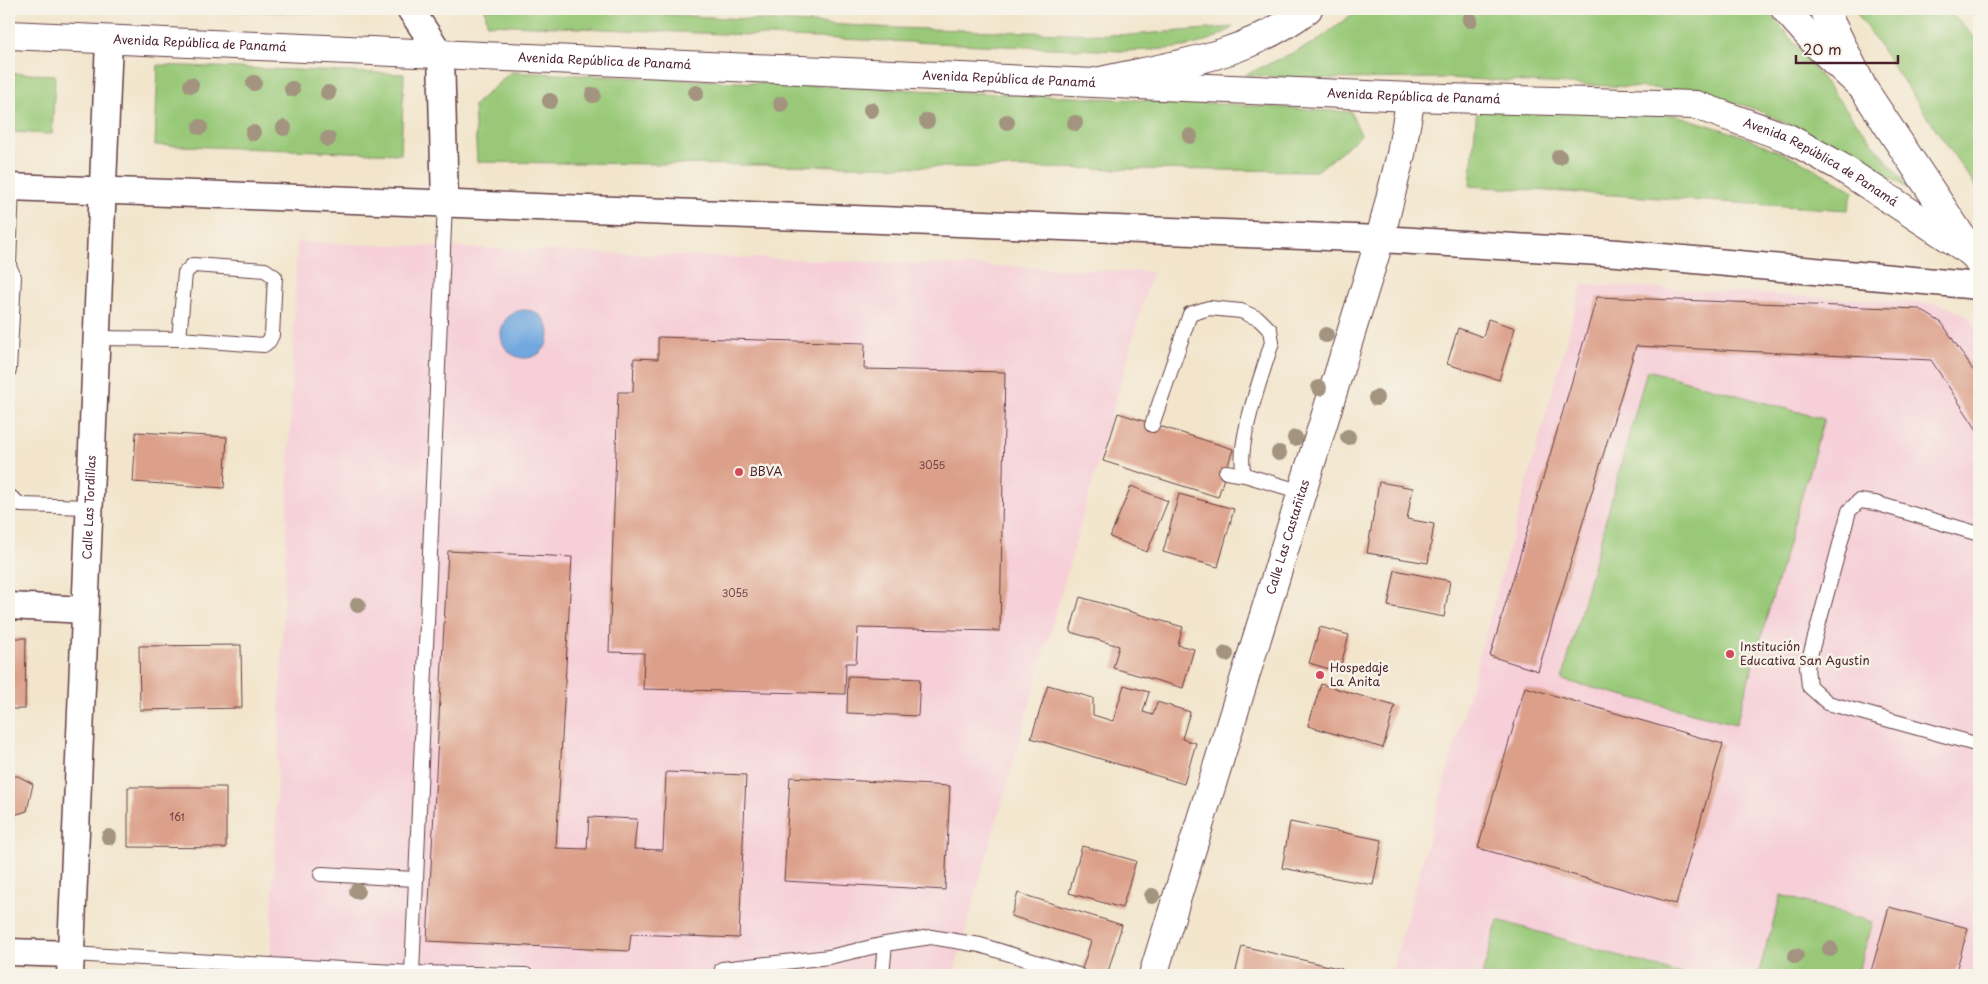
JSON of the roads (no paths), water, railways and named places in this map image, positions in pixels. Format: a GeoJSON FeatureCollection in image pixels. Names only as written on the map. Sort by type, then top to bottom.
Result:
{"type":"FeatureCollection","features":[{"type":"Feature","properties":{"kind":"main road"},"geometry":{"type":"LineString","coordinates":[[1096,82],[1236,49],[1276,31],[1308,9]]}},
{"type":"Feature","properties":{"kind":"main road"},"geometry":{"type":"LineString","coordinates":[[1785,9],[1819,47],[1863,88]]}},
{"type":"Feature","properties":{"kind":"main road"},"geometry":{"type":"LineString","coordinates":[[1824,9],[1863,88],[1976,258]]}},
{"type":"Feature","properties":{"kind":"main road","name":"Avenida República de Panamá"},"geometry":{"type":"LineString","coordinates":[[9,35],[109,41],[1410,97],[1696,105],[1788,138],[1839,166],[1976,258]]}},
{"type":"Feature","properties":{"kind":"main road","name":"Calle Las Castañitas"},"geometry":{"type":"LineString","coordinates":[[1153,975],[1380,239],[1401,154],[1410,97]]}},
{"type":"Feature","properties":{"kind":"street"},"geometry":{"type":"LineString","coordinates":[[410,9],[441,55],[445,203]]}},
{"type":"Feature","properties":{"kind":"street","name":"Calle Las Tordillas"},"geometry":{"type":"LineString","coordinates":[[71,965],[101,190],[109,41]]}},
{"type":"Feature","properties":{"kind":"street"},"geometry":{"type":"LineString","coordinates":[[11,187],[1380,239],[1618,253],[1979,286]]}},
{"type":"Feature","properties":{"kind":"street"},"geometry":{"type":"LineString","coordinates":[[9,606],[85,610]]}},
{"type":"Feature","properties":{"kind":"street"},"geometry":{"type":"LineString","coordinates":[[9,952],[71,965]]}},
{"type":"Feature","properties":{"kind":"lane"},"geometry":{"type":"LineString","coordinates":[[9,370],[14,277],[9,264],[11,187]]}},
{"type":"Feature","properties":{"kind":"lane"},"geometry":{"type":"LineString","coordinates":[[412,973],[445,203]]}},
{"type":"Feature","properties":{"kind":"lane"},"geometry":{"type":"LineString","coordinates":[[96,338],[179,339],[264,344],[269,341],[272,335],[275,277],[265,270],[193,265],[185,273],[179,339]]}},
{"type":"Feature","properties":{"kind":"lane"},"geometry":{"type":"LineString","coordinates":[[1152,425],[1190,314],[1209,308],[1241,311],[1259,319],[1270,330],[1272,342],[1245,436],[1241,467],[1245,476]]}},
{"type":"Feature","properties":{"kind":"lane"},"geometry":{"type":"LineString","coordinates":[[1226,472],[1302,492]]}},
{"type":"Feature","properties":{"kind":"lane"},"geometry":{"type":"LineString","coordinates":[[9,496],[15,507],[89,507]]}},
{"type":"Feature","properties":{"kind":"lane"},"geometry":{"type":"LineString","coordinates":[[1979,534],[1876,503],[1859,501],[1849,511],[1807,667],[1810,686],[1828,703],[1979,745]]}},
{"type":"Feature","properties":{"kind":"lane"},"geometry":{"type":"LineString","coordinates":[[321,874],[415,879]]}},
{"type":"Feature","properties":{"kind":"lane"},"geometry":{"type":"LineString","coordinates":[[722,970],[828,957],[885,944],[931,937],[980,944],[1078,975]]}},
{"type":"Feature","properties":{"kind":"lane"},"geometry":{"type":"LineString","coordinates":[[882,975],[885,944]]}},
{"type":"Feature","properties":{"kind":"lane"},"geometry":{"type":"LineString","coordinates":[[71,965],[526,975]]}},
{"type":"Feature","properties":{"kind":"water"},"geometry":{"type":"Polygon","coordinates":[[[525,310],[534,312],[542,317],[547,325],[549,334],[547,343],[542,351],[534,356],[525,358],[516,356],[508,351],[503,343],[501,334],[503,325],[508,317],[516,312],[525,310]]]}},
{"type":"Feature","properties":{"kind":"place","name":"BBVA"},"geometry":{"type":"Point","coordinates":[739,472]}},
{"type":"Feature","properties":{"kind":"place","name":"Institución Educativa San Agustin"},"geometry":{"type":"Point","coordinates":[1730,654]}},
{"type":"Feature","properties":{"kind":"place","name":"Hospedaje La Anita"},"geometry":{"type":"Point","coordinates":[1320,675]}}]}
